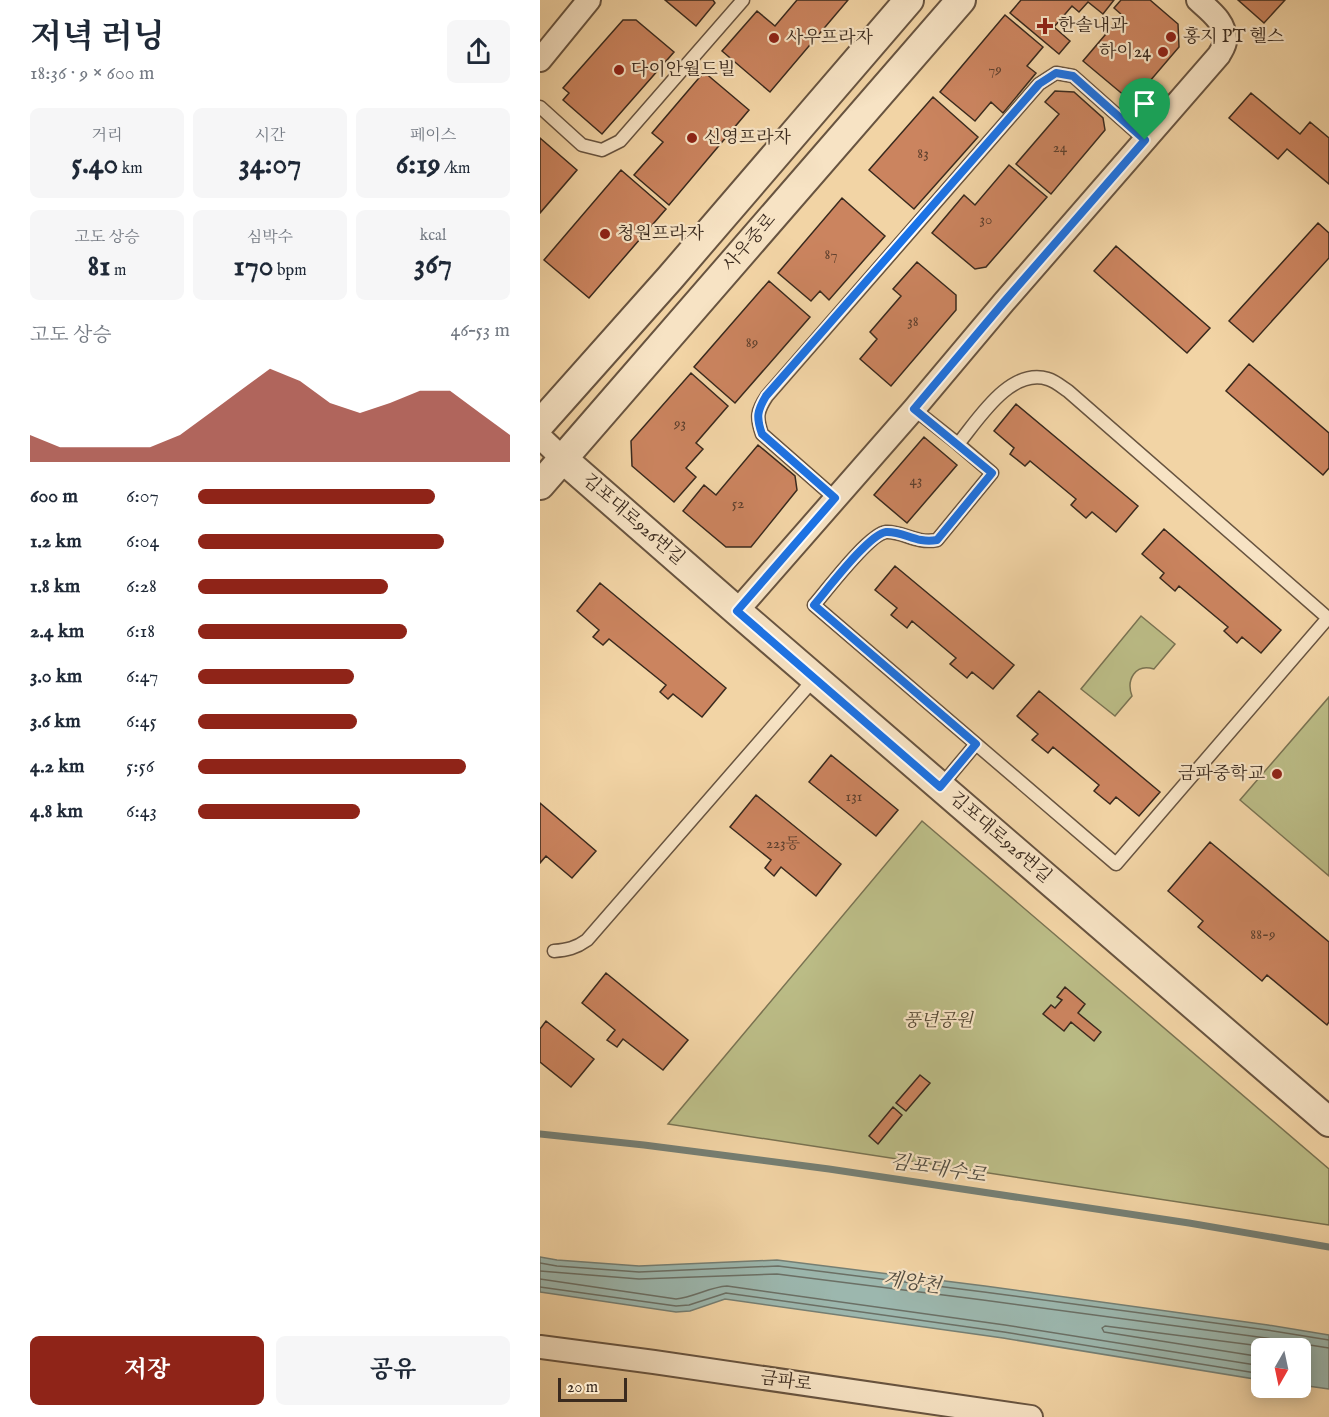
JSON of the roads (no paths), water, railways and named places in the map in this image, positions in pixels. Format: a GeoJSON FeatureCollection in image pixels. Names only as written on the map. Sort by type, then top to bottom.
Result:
{"type":"FeatureCollection","features":[{"type":"Feature","properties":{"kind":"street"},"geometry":{"type":"LineString","coordinates":[[540,60],[589,0]]}},
{"type":"Feature","properties":{"kind":"street"},"geometry":{"type":"LineString","coordinates":[[540,424],[670,278],[909,0]]}},
{"type":"Feature","properties":{"kind":"street","name":"사우중로"},"geometry":{"type":"LineString","coordinates":[[540,485],[960,0]]}},
{"type":"Feature","properties":{"kind":"street"},"geometry":{"type":"LineString","coordinates":[[737,611],[1220,56],[1225,42],[1222,25],[1214,14],[1198,0]]}},
{"type":"Feature","properties":{"kind":"street"},"geometry":{"type":"LineString","coordinates":[[540,436],[563,459]]}},
{"type":"Feature","properties":{"kind":"street","name":"김포대로926번길"},"geometry":{"type":"LineString","coordinates":[[563,459],[1329,1122]]}},
{"type":"Feature","properties":{"kind":"street","name":"금파로"},"geometry":{"type":"LineString","coordinates":[[540,1347],[1031,1417]]}},
{"type":"Feature","properties":{"kind":"lane"},"geometry":{"type":"LineString","coordinates":[[540,108],[582,145],[602,150],[620,141],[743,0]]}},
{"type":"Feature","properties":{"kind":"lane"},"geometry":{"type":"LineString","coordinates":[[835,498],[762,434],[757,421],[760,407],[766,396],[1039,84],[1056,73],[1073,76],[1145,140]]}},
{"type":"Feature","properties":{"kind":"lane"},"geometry":{"type":"LineString","coordinates":[[914,409],[992,473],[937,540],[921,541],[897,533],[883,533],[863,549],[814,605],[1116,864],[1328,618],[1068,391],[1047,379],[1026,379],[1012,384],[997,397],[958,444]]}},
{"type":"Feature","properties":{"kind":"lane"},"geometry":{"type":"LineString","coordinates":[[554,951],[571,949],[586,940],[815,678]]}},
{"type":"Feature","properties":{"kind":"lane"},"geometry":{"type":"LineString","coordinates":[[940,787],[976,744]]}},
{"type":"Feature","properties":{"kind":"water","name":"계양천"},"geometry":{"type":"Polygon","coordinates":[[[540,1257],[639,1266],[777,1260],[985,1286],[1329,1335],[1329,1389],[1311,1386],[1311,1338],[1251,1338],[1251,1378],[1003,1338],[725,1299],[690,1311],[676,1312],[540,1292],[540,1257]]]}},
{"type":"Feature","properties":{"kind":"waterway","name":"김포대수로"},"geometry":{"type":"LineString","coordinates":[[540,1134],[829,1169],[1189,1223],[1329,1247]]}},
{"type":"Feature","properties":{"kind":"place","name":"한솔내과"},"geometry":{"type":"Point","coordinates":[1045,26]}},
{"type":"Feature","properties":{"kind":"place","name":"홍지 PT 헬스"},"geometry":{"type":"Point","coordinates":[1171,37]}},
{"type":"Feature","properties":{"kind":"place","name":"사우프라자"},"geometry":{"type":"Point","coordinates":[774,38]}},
{"type":"Feature","properties":{"kind":"place","name":"하이24"},"geometry":{"type":"Point","coordinates":[1163,52]}},
{"type":"Feature","properties":{"kind":"place","name":"다이안월드빌"},"geometry":{"type":"Point","coordinates":[619,70]}},
{"type":"Feature","properties":{"kind":"place","name":"신영프라자"},"geometry":{"type":"Point","coordinates":[692,138]}},
{"type":"Feature","properties":{"kind":"place","name":"청원프라자"},"geometry":{"type":"Point","coordinates":[605,234]}},
{"type":"Feature","properties":{"kind":"place","name":"금파중학교"},"geometry":{"type":"Point","coordinates":[1277,774]}},
{"type":"Feature","properties":{"kind":"park label","name":"풍년공원"},"geometry":{"type":"Point","coordinates":[938,1021]}}]}
